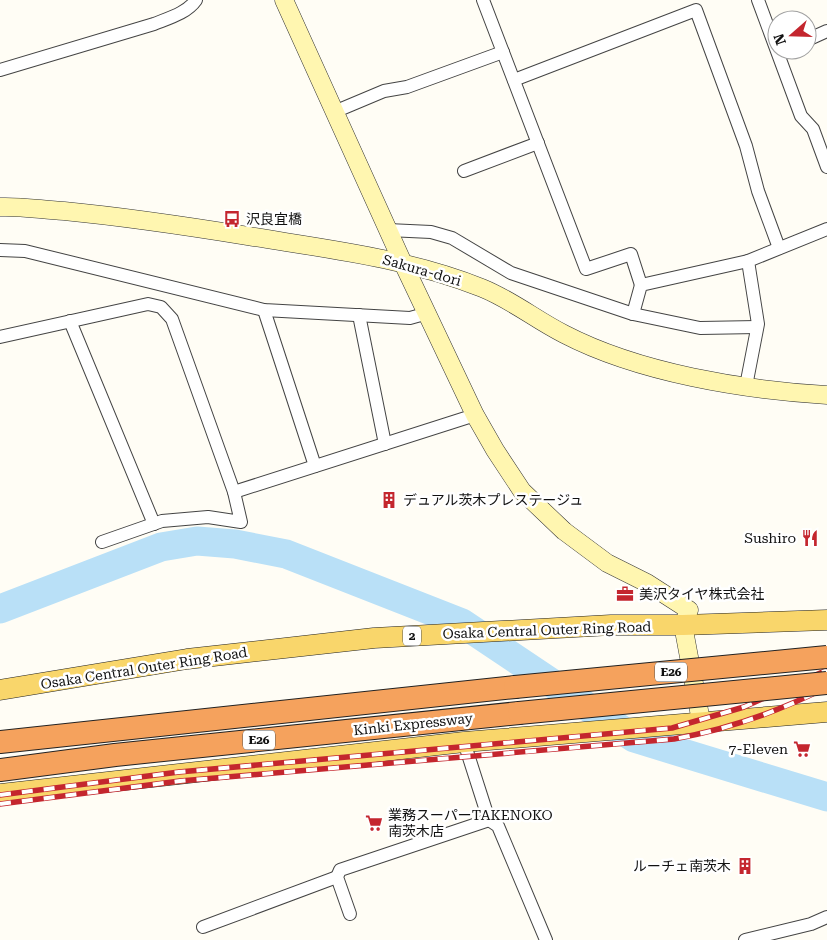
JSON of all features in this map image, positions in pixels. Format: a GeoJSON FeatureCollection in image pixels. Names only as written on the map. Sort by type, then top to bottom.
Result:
{"type":"FeatureCollection","features":[{"type":"Feature","properties":{"kind":"highway","name":"Kinki Expressway"},"geometry":{"type":"LineString","coordinates":[[0,742],[515,687],[827,657]]}},
{"type":"Feature","properties":{"kind":"highway","name":"Kinki Expressway"},"geometry":{"type":"LineString","coordinates":[[0,770],[143,752],[827,683]]}},
{"type":"Feature","properties":{"kind":"main road","name":"Osaka Central Outer Ring Road"},"geometry":{"type":"LineString","coordinates":[[0,690],[187,659],[374,638],[611,625],[683,625],[827,620]]}},
{"type":"Feature","properties":{"kind":"main road"},"geometry":{"type":"LineString","coordinates":[[0,794],[464,742],[827,712]]}},
{"type":"Feature","properties":{"kind":"street"},"geometry":{"type":"LineString","coordinates":[[0,70],[154,24],[176,15],[192,5],[196,0]]}},
{"type":"Feature","properties":{"kind":"street"},"geometry":{"type":"LineString","coordinates":[[284,0],[474,415],[522,491],[564,531],[607,563],[647,584],[689,610],[683,625],[701,721]]}},
{"type":"Feature","properties":{"kind":"street"},"geometry":{"type":"LineString","coordinates":[[483,0],[586,269],[631,254],[641,285],[633,314]]}},
{"type":"Feature","properties":{"kind":"street"},"geometry":{"type":"LineString","coordinates":[[758,0],[767,21]]}},
{"type":"Feature","properties":{"kind":"street"},"geometry":{"type":"LineString","coordinates":[[514,80],[696,10],[746,146],[758,191],[779,248]]}},
{"type":"Feature","properties":{"kind":"street"},"geometry":{"type":"LineString","coordinates":[[334,112],[384,91],[408,87],[503,52]]}},
{"type":"Feature","properties":{"kind":"street"},"geometry":{"type":"LineString","coordinates":[[782,60],[801,116],[813,129],[827,167]]}},
{"type":"Feature","properties":{"kind":"street"},"geometry":{"type":"LineString","coordinates":[[464,171],[538,143]]}},
{"type":"Feature","properties":{"kind":"street","name":"Sakura-dori"},"geometry":{"type":"LineString","coordinates":[[0,207],[133,217],[402,261],[483,288],[565,335],[615,355],[659,368],[746,386],[792,393],[827,395]]}},
{"type":"Feature","properties":{"kind":"street"},"geometry":{"type":"LineString","coordinates":[[641,285],[748,261],[827,229]]}},
{"type":"Feature","properties":{"kind":"street"},"geometry":{"type":"LineString","coordinates":[[388,230],[431,232],[452,238],[482,254],[511,274],[633,314],[700,328],[757,327]]}},
{"type":"Feature","properties":{"kind":"street"},"geometry":{"type":"LineString","coordinates":[[0,250],[25,251],[264,310],[410,318],[428,313]]}},
{"type":"Feature","properties":{"kind":"street"},"geometry":{"type":"LineString","coordinates":[[746,386],[757,327],[748,261]]}},
{"type":"Feature","properties":{"kind":"street"},"geometry":{"type":"LineString","coordinates":[[0,337],[148,304],[161,307],[172,319],[234,492],[241,522],[208,517],[154,524],[102,542]]}},
{"type":"Feature","properties":{"kind":"street"},"geometry":{"type":"LineString","coordinates":[[264,310],[315,466]]}},
{"type":"Feature","properties":{"kind":"street"},"geometry":{"type":"LineString","coordinates":[[359,315],[385,444]]}},
{"type":"Feature","properties":{"kind":"street"},"geometry":{"type":"LineString","coordinates":[[70,321],[154,524]]}},
{"type":"Feature","properties":{"kind":"street"},"geometry":{"type":"LineString","coordinates":[[234,492],[474,415]]}},
{"type":"Feature","properties":{"kind":"street"},"geometry":{"type":"LineString","coordinates":[[464,742],[489,820],[498,826],[546,940]]}},
{"type":"Feature","properties":{"kind":"street"},"geometry":{"type":"LineString","coordinates":[[350,914],[337,878],[340,870],[489,820]]}},
{"type":"Feature","properties":{"kind":"street"},"geometry":{"type":"LineString","coordinates":[[203,926],[337,878]]}},
{"type":"Feature","properties":{"kind":"street"},"geometry":{"type":"LineString","coordinates":[[745,940],[811,924],[827,917]]}},
{"type":"Feature","properties":{"kind":"waterway"},"geometry":{"type":"LineString","coordinates":[[0,609],[161,547],[197,541],[235,544],[286,554],[462,623],[634,738],[827,797]]}},
{"type":"Feature","properties":{"kind":"railway"},"geometry":{"type":"LineString","coordinates":[[0,795],[179,772],[672,728],[744,707],[827,670]]}},
{"type":"Feature","properties":{"kind":"railway"},"geometry":{"type":"LineString","coordinates":[[0,804],[180,781],[674,739],[753,719],[827,687]]}},
{"type":"Feature","properties":{"kind":"place","name":"沢良宜橋"},"geometry":{"type":"Point","coordinates":[232,219]}},
{"type":"Feature","properties":{"kind":"place","name":"デュアル茨木プレステージュ"},"geometry":{"type":"Point","coordinates":[389,500]}},
{"type":"Feature","properties":{"kind":"place","name":"Sushiro"},"geometry":{"type":"Point","coordinates":[810,538]}},
{"type":"Feature","properties":{"kind":"place","name":"美沢タイヤ株式会社"},"geometry":{"type":"Point","coordinates":[625,594]}},
{"type":"Feature","properties":{"kind":"place","name":"7-Eleven"},"geometry":{"type":"Point","coordinates":[802,749]}},
{"type":"Feature","properties":{"kind":"place","name":"業務スーパーTAKENOKO 南茨木店"},"geometry":{"type":"Point","coordinates":[374,823]}},
{"type":"Feature","properties":{"kind":"place","name":"ルーチェ南茨木"},"geometry":{"type":"Point","coordinates":[745,866]}}]}
